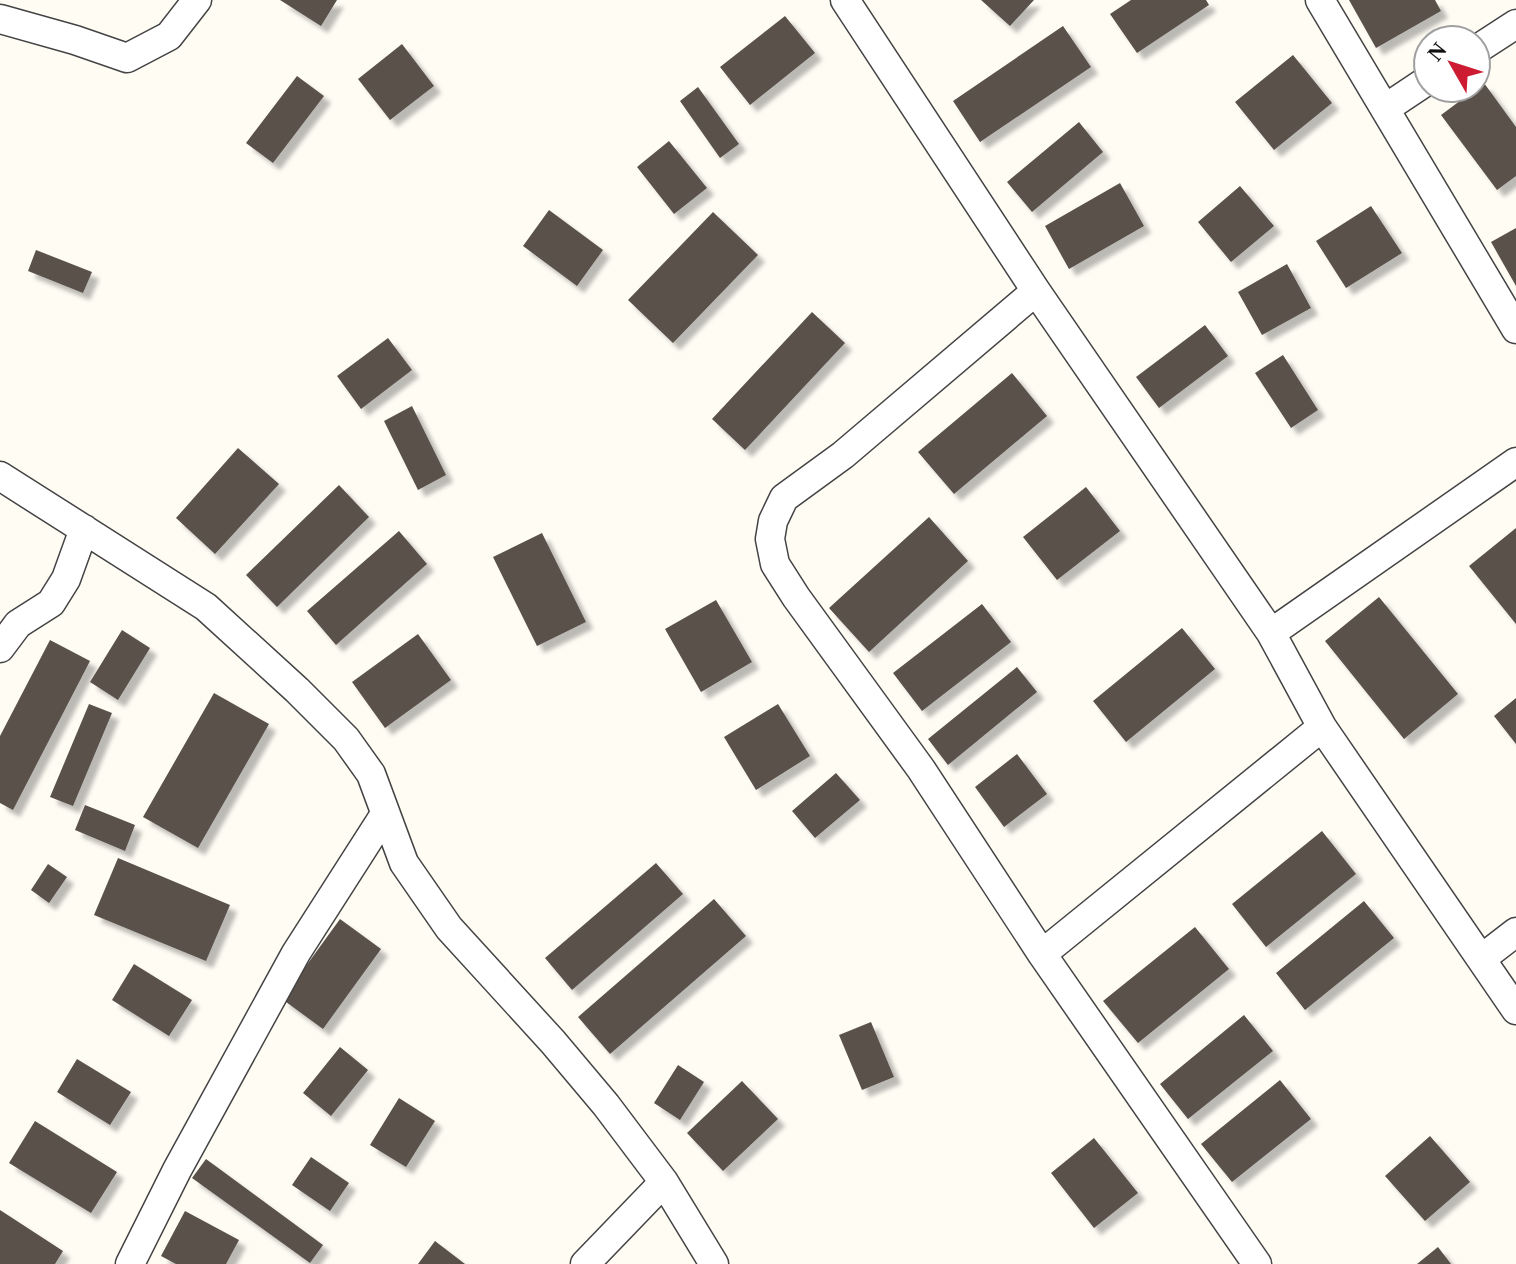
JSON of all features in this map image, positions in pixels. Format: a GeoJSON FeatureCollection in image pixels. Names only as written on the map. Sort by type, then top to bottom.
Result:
{"type":"FeatureCollection","features":[{"type":"Feature","properties":{"kind":"street"},"geometry":{"type":"LineString","coordinates":[[0,19],[127,58],[169,36],[197,0]]}},
{"type":"Feature","properties":{"kind":"street"},"geometry":{"type":"LineString","coordinates":[[845,0],[1036,291],[1271,633],[1322,727],[1516,1010]]}},
{"type":"Feature","properties":{"kind":"street"},"geometry":{"type":"LineString","coordinates":[[1320,0],[1516,329]]}},
{"type":"Feature","properties":{"kind":"street"},"geometry":{"type":"LineString","coordinates":[[1492,40],[1516,24]]}},
{"type":"Feature","properties":{"kind":"street"},"geometry":{"type":"LineString","coordinates":[[1386,108],[1412,91]]}},
{"type":"Feature","properties":{"kind":"street"},"geometry":{"type":"LineString","coordinates":[[1036,291],[843,455],[784,498],[773,521],[770,539],[775,564],[921,769],[1042,954],[1257,1264]]}},
{"type":"Feature","properties":{"kind":"street"},"geometry":{"type":"LineString","coordinates":[[1271,633],[1516,462]]}},
{"type":"Feature","properties":{"kind":"street"},"geometry":{"type":"LineString","coordinates":[[0,476],[206,607],[346,739],[371,774],[404,863],[449,928],[606,1105],[664,1182],[714,1264]]}},
{"type":"Feature","properties":{"kind":"street"},"geometry":{"type":"LineString","coordinates":[[0,648],[18,624],[51,603],[66,579],[84,529]]}},
{"type":"Feature","properties":{"kind":"street"},"geometry":{"type":"LineString","coordinates":[[1042,954],[1322,727]]}},
{"type":"Feature","properties":{"kind":"street"},"geometry":{"type":"LineString","coordinates":[[130,1264],[177,1170],[296,953],[385,814]]}},
{"type":"Feature","properties":{"kind":"street"},"geometry":{"type":"LineString","coordinates":[[1481,959],[1516,932]]}},
{"type":"Feature","properties":{"kind":"street"},"geometry":{"type":"LineString","coordinates":[[585,1264],[664,1182]]}},
{"type":"Feature","properties":{"kind":"building"},"geometry":{"type":"Polygon","coordinates":[[[280,0],[337,0],[321,26],[280,0]]]}},
{"type":"Feature","properties":{"kind":"building"},"geometry":{"type":"Polygon","coordinates":[[[981,0],[1034,0],[1010,26],[981,0]]]}},
{"type":"Feature","properties":{"kind":"building"},"geometry":{"type":"Polygon","coordinates":[[[1131,0],[1206,0],[1209,5],[1137,53],[1110,14],[1131,0]]]}},
{"type":"Feature","properties":{"kind":"building"},"geometry":{"type":"Polygon","coordinates":[[[1349,0],[1435,0],[1441,11],[1418,24],[1412,24],[1412,28],[1376,48],[1349,0]]]}},
{"type":"Feature","properties":{"kind":"building"},"geometry":{"type":"Polygon","coordinates":[[[785,16],[815,53],[750,105],[720,67],[785,16]]]}},
{"type":"Feature","properties":{"kind":"building"},"geometry":{"type":"Polygon","coordinates":[[[1063,26],[1091,67],[980,142],[953,101],[1063,26]]]}},
{"type":"Feature","properties":{"kind":"building"},"geometry":{"type":"Polygon","coordinates":[[[402,44],[434,86],[390,120],[358,79],[402,44]]]}},
{"type":"Feature","properties":{"kind":"building"},"geometry":{"type":"Polygon","coordinates":[[[1293,55],[1332,103],[1274,150],[1235,102],[1293,55]]]}},
{"type":"Feature","properties":{"kind":"building"},"geometry":{"type":"Polygon","coordinates":[[[297,76],[324,96],[273,163],[246,143],[297,76]]]}},
{"type":"Feature","properties":{"kind":"building"},"geometry":{"type":"Polygon","coordinates":[[[698,87],[739,144],[720,158],[680,101],[698,87]]]}},
{"type":"Feature","properties":{"kind":"building"},"geometry":{"type":"Polygon","coordinates":[[[1492,94],[1516,127],[1516,176],[1497,190],[1441,115],[1456,104],[1492,104],[1492,94]]]}},
{"type":"Feature","properties":{"kind":"building"},"geometry":{"type":"Polygon","coordinates":[[[1079,122],[1103,152],[1032,212],[1007,182],[1079,122]]]}},
{"type":"Feature","properties":{"kind":"building"},"geometry":{"type":"Polygon","coordinates":[[[669,141],[707,188],[674,214],[637,167],[669,141]]]}},
{"type":"Feature","properties":{"kind":"building"},"geometry":{"type":"Polygon","coordinates":[[[1120,183],[1144,226],[1069,269],[1045,226],[1120,183]]]}},
{"type":"Feature","properties":{"kind":"building"},"geometry":{"type":"Polygon","coordinates":[[[1240,186],[1274,226],[1231,262],[1198,222],[1240,186]]]}},
{"type":"Feature","properties":{"kind":"building"},"geometry":{"type":"Polygon","coordinates":[[[1371,206],[1402,253],[1346,288],[1316,241],[1371,206]]]}},
{"type":"Feature","properties":{"kind":"building"},"geometry":{"type":"Polygon","coordinates":[[[549,210],[603,250],[577,286],[523,246],[549,210]]]}},
{"type":"Feature","properties":{"kind":"building"},"geometry":{"type":"Polygon","coordinates":[[[713,212],[758,255],[673,343],[628,300],[713,212]]]}},
{"type":"Feature","properties":{"kind":"building"},"geometry":{"type":"Polygon","coordinates":[[[1516,228],[1516,286],[1491,242],[1516,228]]]}},
{"type":"Feature","properties":{"kind":"building"},"geometry":{"type":"Polygon","coordinates":[[[36,250],[92,272],[83,293],[28,271],[36,250]]]}},
{"type":"Feature","properties":{"kind":"building"},"geometry":{"type":"Polygon","coordinates":[[[1287,264],[1311,308],[1262,335],[1238,292],[1287,264]]]}},
{"type":"Feature","properties":{"kind":"building"},"geometry":{"type":"Polygon","coordinates":[[[812,312],[845,343],[745,450],[712,419],[812,312]]]}},
{"type":"Feature","properties":{"kind":"building"},"geometry":{"type":"Polygon","coordinates":[[[1205,325],[1228,356],[1159,408],[1136,377],[1205,325]]]}},
{"type":"Feature","properties":{"kind":"building"},"geometry":{"type":"Polygon","coordinates":[[[388,338],[412,370],[361,409],[337,376],[388,338]]]}},
{"type":"Feature","properties":{"kind":"building"},"geometry":{"type":"Polygon","coordinates":[[[1283,355],[1318,410],[1291,428],[1255,373],[1283,355]]]}},
{"type":"Feature","properties":{"kind":"building"},"geometry":{"type":"Polygon","coordinates":[[[1012,373],[1047,416],[954,494],[918,452],[1012,373]]]}},
{"type":"Feature","properties":{"kind":"building"},"geometry":{"type":"Polygon","coordinates":[[[412,406],[446,475],[418,490],[384,421],[412,406]]]}},
{"type":"Feature","properties":{"kind":"building"},"geometry":{"type":"Polygon","coordinates":[[[238,448],[279,484],[215,554],[176,518],[238,448]]]}},
{"type":"Feature","properties":{"kind":"building"},"geometry":{"type":"Polygon","coordinates":[[[339,485],[369,517],[277,607],[246,575],[339,485]]]}},
{"type":"Feature","properties":{"kind":"building"},"geometry":{"type":"Polygon","coordinates":[[[1086,487],[1120,531],[1057,580],[1023,537],[1086,487]]]}},
{"type":"Feature","properties":{"kind":"building"},"geometry":{"type":"Polygon","coordinates":[[[929,517],[968,561],[869,652],[829,608],[929,517]]]}},
{"type":"Feature","properties":{"kind":"building"},"geometry":{"type":"Polygon","coordinates":[[[1516,528],[1516,624],[1469,566],[1516,528]]]}},
{"type":"Feature","properties":{"kind":"building"},"geometry":{"type":"Polygon","coordinates":[[[399,531],[427,564],[336,645],[307,611],[399,531]]]}},
{"type":"Feature","properties":{"kind":"building"},"geometry":{"type":"Polygon","coordinates":[[[542,533],[586,622],[537,646],[493,557],[542,533]]]}},
{"type":"Feature","properties":{"kind":"building"},"geometry":{"type":"Polygon","coordinates":[[[1379,597],[1458,694],[1404,739],[1325,641],[1379,597]]]}},
{"type":"Feature","properties":{"kind":"building"},"geometry":{"type":"Polygon","coordinates":[[[716,600],[752,662],[701,692],[665,629],[716,600]]]}},
{"type":"Feature","properties":{"kind":"building"},"geometry":{"type":"Polygon","coordinates":[[[982,604],[1011,642],[922,711],[893,673],[982,604]]]}},
{"type":"Feature","properties":{"kind":"building"},"geometry":{"type":"Polygon","coordinates":[[[1182,628],[1215,669],[1126,742],[1093,701],[1182,628]]]}},
{"type":"Feature","properties":{"kind":"building"},"geometry":{"type":"Polygon","coordinates":[[[122,630],[150,648],[118,700],[90,682],[122,630]]]}},
{"type":"Feature","properties":{"kind":"building"},"geometry":{"type":"Polygon","coordinates":[[[418,634],[451,680],[385,728],[352,682],[418,634]]]}},
{"type":"Feature","properties":{"kind":"building"},"geometry":{"type":"Polygon","coordinates":[[[50,640],[90,661],[13,810],[0,803],[0,736],[50,640]]]}},
{"type":"Feature","properties":{"kind":"building"},"geometry":{"type":"Polygon","coordinates":[[[1017,667],[1037,692],[948,765],[928,739],[1017,667]]]}},
{"type":"Feature","properties":{"kind":"building"},"geometry":{"type":"Polygon","coordinates":[[[214,693],[269,724],[198,848],[143,817],[214,693]]]}},
{"type":"Feature","properties":{"kind":"building"},"geometry":{"type":"Polygon","coordinates":[[[1516,698],[1516,744],[1494,716],[1516,698]]]}},
{"type":"Feature","properties":{"kind":"building"},"geometry":{"type":"Polygon","coordinates":[[[89,704],[112,713],[73,806],[50,797],[89,704]]]}},
{"type":"Feature","properties":{"kind":"building"},"geometry":{"type":"Polygon","coordinates":[[[778,704],[810,756],[756,790],[724,737],[778,704]]]}},
{"type":"Feature","properties":{"kind":"building"},"geometry":{"type":"Polygon","coordinates":[[[1017,754],[1047,794],[1004,827],[975,787],[1017,754]]]}},
{"type":"Feature","properties":{"kind":"building"},"geometry":{"type":"Polygon","coordinates":[[[836,773],[860,800],[815,838],[792,811],[836,773]]]}},
{"type":"Feature","properties":{"kind":"building"},"geometry":{"type":"Polygon","coordinates":[[[85,805],[135,825],[125,851],[75,830],[85,805]]]}},
{"type":"Feature","properties":{"kind":"building"},"geometry":{"type":"Polygon","coordinates":[[[1322,831],[1356,874],[1266,947],[1232,904],[1322,831]]]}},
{"type":"Feature","properties":{"kind":"building"},"geometry":{"type":"Polygon","coordinates":[[[118,858],[230,905],[206,961],[94,915],[118,858]]]}},
{"type":"Feature","properties":{"kind":"building"},"geometry":{"type":"Polygon","coordinates":[[[656,863],[683,894],[572,990],[545,958],[656,863]]]}},
{"type":"Feature","properties":{"kind":"building"},"geometry":{"type":"Polygon","coordinates":[[[48,864],[67,877],[49,903],[31,890],[48,864]]]}},
{"type":"Feature","properties":{"kind":"building"},"geometry":{"type":"Polygon","coordinates":[[[714,899],[746,936],[610,1054],[578,1017],[714,899]]]}},
{"type":"Feature","properties":{"kind":"building"},"geometry":{"type":"Polygon","coordinates":[[[1364,901],[1394,938],[1305,1010],[1276,973],[1364,901]]]}},
{"type":"Feature","properties":{"kind":"building"},"geometry":{"type":"Polygon","coordinates":[[[340,919],[381,949],[323,1029],[282,999],[340,919]]]}},
{"type":"Feature","properties":{"kind":"building"},"geometry":{"type":"Polygon","coordinates":[[[1195,927],[1229,969],[1138,1043],[1103,1001],[1195,927]]]}},
{"type":"Feature","properties":{"kind":"building"},"geometry":{"type":"Polygon","coordinates":[[[134,964],[192,1000],[169,1036],[112,1000],[134,964]]]}},
{"type":"Feature","properties":{"kind":"building"},"geometry":{"type":"Polygon","coordinates":[[[1244,1015],[1273,1051],[1188,1119],[1160,1084],[1244,1015]]]}},
{"type":"Feature","properties":{"kind":"building"},"geometry":{"type":"Polygon","coordinates":[[[871,1022],[894,1077],[862,1090],[839,1035],[871,1022]]]}},
{"type":"Feature","properties":{"kind":"building"},"geometry":{"type":"Polygon","coordinates":[[[340,1047],[368,1070],[331,1116],[303,1093],[340,1047]]]}},
{"type":"Feature","properties":{"kind":"building"},"geometry":{"type":"Polygon","coordinates":[[[77,1059],[131,1092],[110,1125],[57,1092],[77,1059]]]}},
{"type":"Feature","properties":{"kind":"building"},"geometry":{"type":"Polygon","coordinates":[[[678,1065],[704,1082],[680,1120],[654,1103],[678,1065]]]}},
{"type":"Feature","properties":{"kind":"building"},"geometry":{"type":"Polygon","coordinates":[[[1280,1080],[1311,1119],[1232,1182],[1201,1144],[1280,1080]]]}},
{"type":"Feature","properties":{"kind":"building"},"geometry":{"type":"Polygon","coordinates":[[[742,1081],[778,1119],[723,1171],[687,1133],[742,1081]]]}},
{"type":"Feature","properties":{"kind":"building"},"geometry":{"type":"Polygon","coordinates":[[[399,1098],[435,1121],[406,1167],[370,1145],[399,1098]]]}},
{"type":"Feature","properties":{"kind":"building"},"geometry":{"type":"Polygon","coordinates":[[[35,1121],[117,1172],[91,1213],[9,1163],[35,1121]]]}},
{"type":"Feature","properties":{"kind":"building"},"geometry":{"type":"Polygon","coordinates":[[[1430,1136],[1470,1182],[1425,1221],[1385,1176],[1430,1136]]]}},
{"type":"Feature","properties":{"kind":"building"},"geometry":{"type":"Polygon","coordinates":[[[1094,1138],[1138,1193],[1094,1228],[1051,1173],[1094,1138]]]}},
{"type":"Feature","properties":{"kind":"building"},"geometry":{"type":"Polygon","coordinates":[[[311,1157],[349,1183],[330,1211],[292,1185],[311,1157]]]}},
{"type":"Feature","properties":{"kind":"building"},"geometry":{"type":"Polygon","coordinates":[[[206,1159],[323,1245],[310,1263],[192,1178],[206,1159]]]}},
{"type":"Feature","properties":{"kind":"building"},"geometry":{"type":"Polygon","coordinates":[[[0,1210],[63,1251],[55,1264],[0,1264],[0,1210]]]}},
{"type":"Feature","properties":{"kind":"building"},"geometry":{"type":"Polygon","coordinates":[[[185,1211],[239,1240],[226,1264],[176,1264],[161,1256],[185,1211]]]}},
{"type":"Feature","properties":{"kind":"building"},"geometry":{"type":"Polygon","coordinates":[[[435,1241],[465,1264],[418,1264],[435,1241]]]}},
{"type":"Feature","properties":{"kind":"building"},"geometry":{"type":"Polygon","coordinates":[[[1438,1247],[1451,1264],[1417,1264],[1438,1247]]]}}]}
